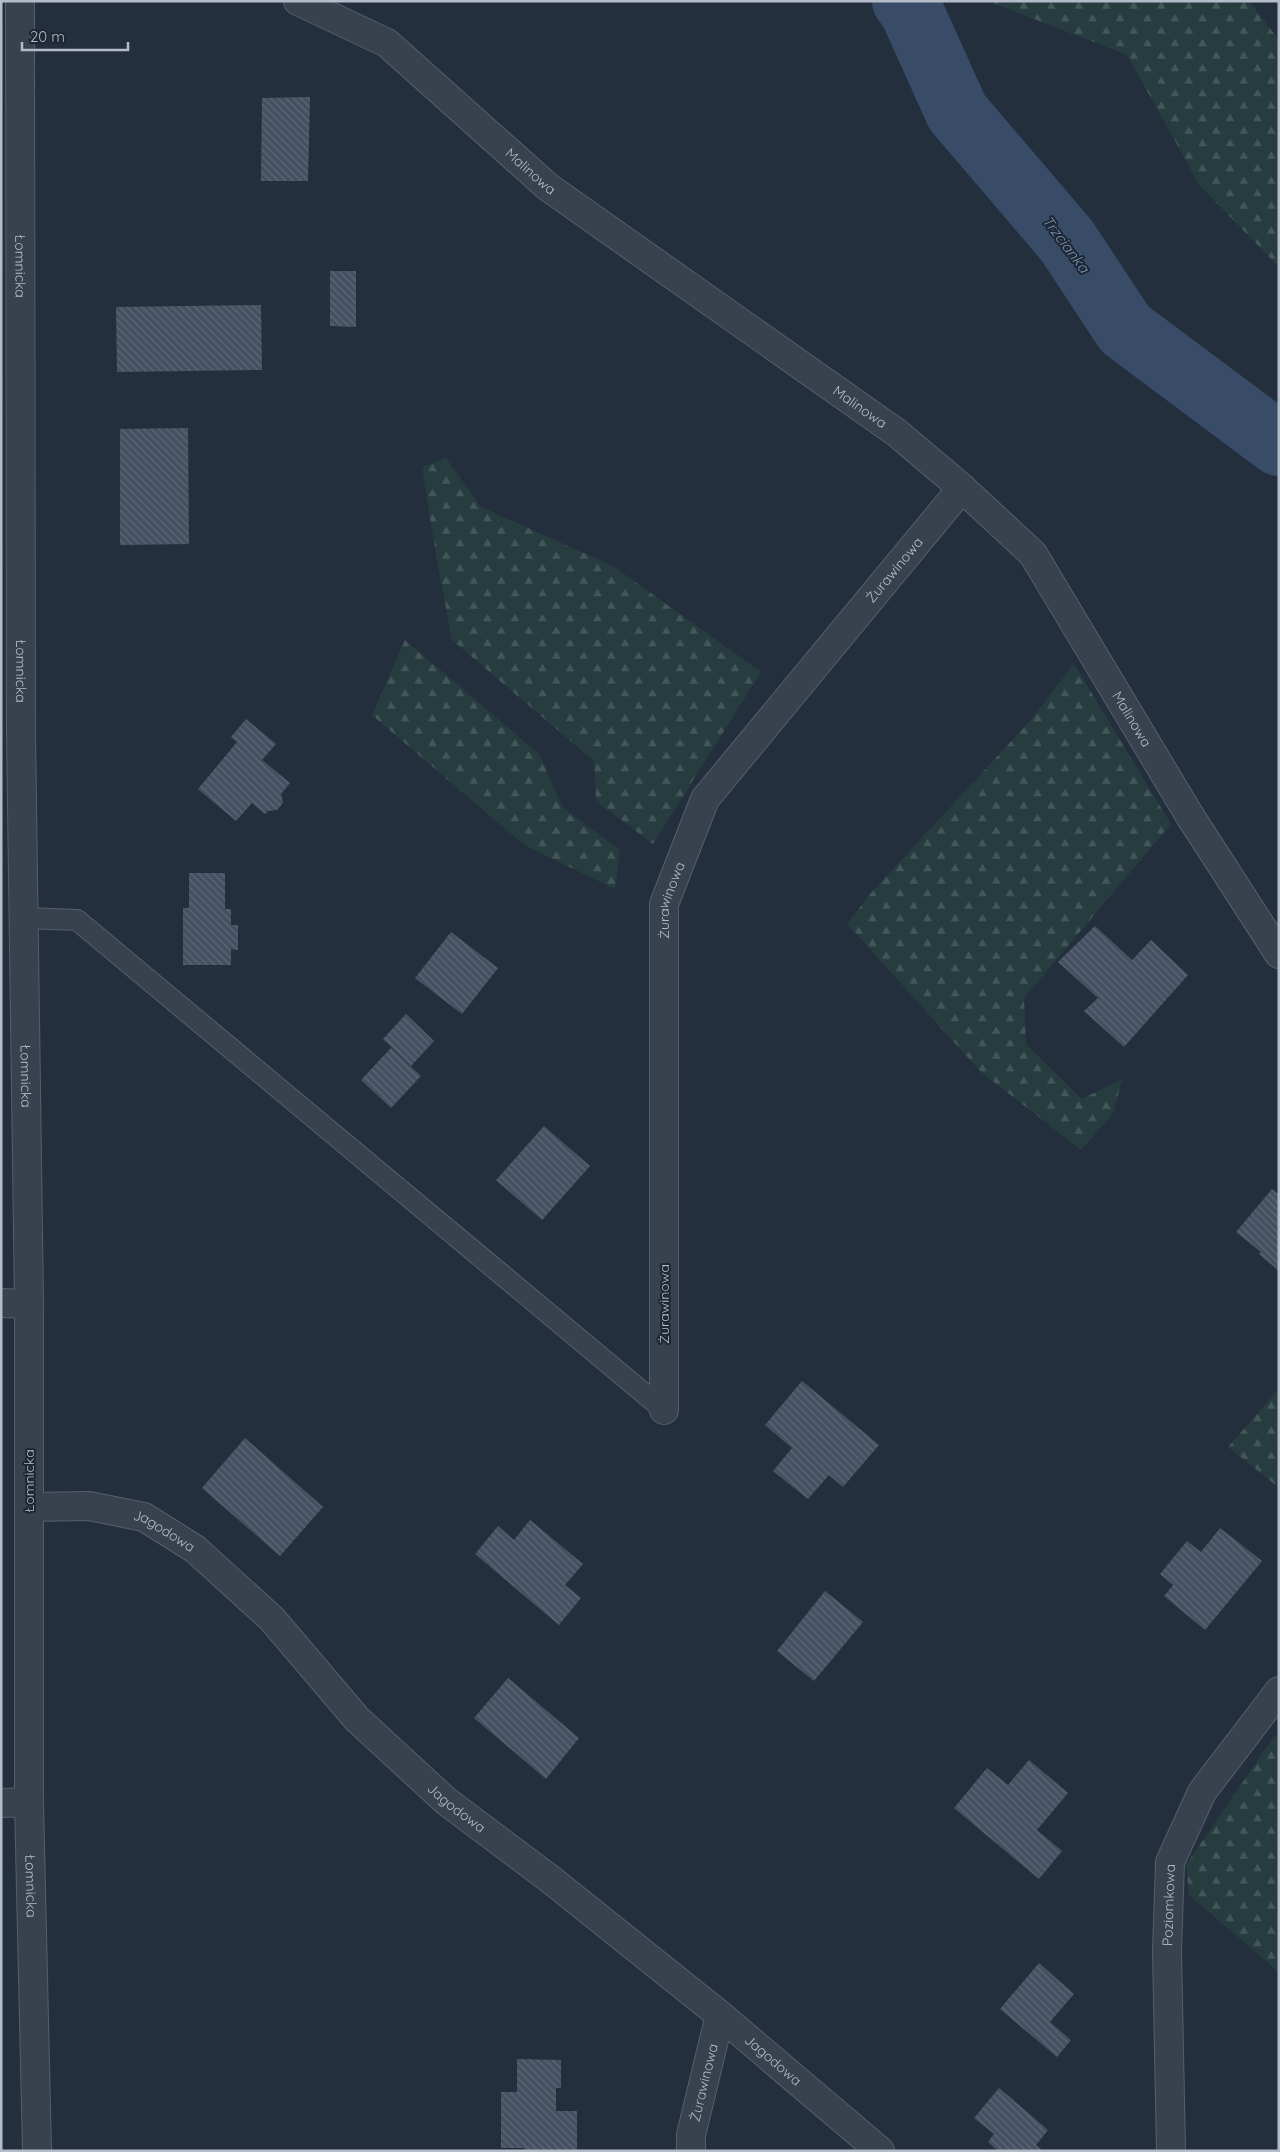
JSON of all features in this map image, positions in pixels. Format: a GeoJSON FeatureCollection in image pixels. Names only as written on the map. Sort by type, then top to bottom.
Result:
{"type":"FeatureCollection","features":[{"type":"Feature","properties":{"kind":"street","name":"Łomnicka"},"geometry":{"type":"LineString","coordinates":[[20,1],[11,732],[25,918],[29,1304],[29,1802],[37,2151]]}},
{"type":"Feature","properties":{"kind":"street","name":"Malinowa"},"geometry":{"type":"LineString","coordinates":[[298,1],[387,43],[548,187],[897,433],[962,488],[1033,554],[1190,816],[1279,954]]}},
{"type":"Feature","properties":{"kind":"street","name":"Żurawinowa"},"geometry":{"type":"LineString","coordinates":[[664,1410],[664,904],[705,799],[962,488]]}},
{"type":"Feature","properties":{"kind":"street"},"geometry":{"type":"LineString","coordinates":[[1,1303],[29,1304]]}},
{"type":"Feature","properties":{"kind":"street","name":"Jagodowa"},"geometry":{"type":"LineString","coordinates":[[29,1507],[89,1506],[144,1517],[195,1549],[272,1619],[357,1719],[446,1801],[550,1879],[720,2015],[880,2151]]}},
{"type":"Feature","properties":{"kind":"street","name":"Poziomkowa"},"geometry":{"type":"LineString","coordinates":[[1171,2151],[1167,1950],[1170,1862],[1202,1792],[1279,1691]]}},
{"type":"Feature","properties":{"kind":"street"},"geometry":{"type":"LineString","coordinates":[[1,1803],[29,1802]]}},
{"type":"Feature","properties":{"kind":"street","name":"Żurawinowa"},"geometry":{"type":"LineString","coordinates":[[691,2151],[691,2135],[720,2015]]}},
{"type":"Feature","properties":{"kind":"lane"},"geometry":{"type":"LineString","coordinates":[[25,918],[77,920],[664,1410]]}},
{"type":"Feature","properties":{"kind":"green space"},"geometry":{"type":"Polygon","coordinates":[[[988,1],[1249,1],[1279,40],[1279,267],[1200,186],[1127,55],[988,1]]]}},
{"type":"Feature","properties":{"kind":"green space"},"geometry":{"type":"Polygon","coordinates":[[[446,458],[481,507],[613,566],[761,672],[653,844],[596,801],[594,761],[452,640],[422,467],[446,458]]]}},
{"type":"Feature","properties":{"kind":"green space"},"geometry":{"type":"Polygon","coordinates":[[[405,640],[539,754],[563,808],[620,850],[615,889],[524,845],[372,715],[405,640]]]}},
{"type":"Feature","properties":{"kind":"green space"},"geometry":{"type":"Polygon","coordinates":[[[1074,664],[1171,824],[1024,998],[1026,1044],[1082,1099],[1122,1079],[1114,1112],[1081,1150],[981,1072],[847,924],[870,894],[1030,721],[1074,664]]]}},
{"type":"Feature","properties":{"kind":"green space"},"geometry":{"type":"Polygon","coordinates":[[[1279,1389],[1279,1488],[1228,1447],[1279,1389]]]}},
{"type":"Feature","properties":{"kind":"green space"},"geometry":{"type":"Polygon","coordinates":[[[1275,1735],[1279,1738],[1279,1972],[1189,1895],[1186,1865],[1275,1735]]]}},
{"type":"Feature","properties":{"kind":"building"},"geometry":{"type":"Polygon","coordinates":[[[310,97],[308,181],[261,181],[262,98],[310,97]]]}},
{"type":"Feature","properties":{"kind":"building"},"geometry":{"type":"Polygon","coordinates":[[[330,271],[356,271],[356,327],[330,326],[330,271]]]}},
{"type":"Feature","properties":{"kind":"building"},"geometry":{"type":"Polygon","coordinates":[[[261,305],[262,370],[117,372],[116,307],[261,305]]]}},
{"type":"Feature","properties":{"kind":"building"},"geometry":{"type":"Polygon","coordinates":[[[188,428],[189,544],[120,545],[120,429],[188,428]]]}},
{"type":"Feature","properties":{"kind":"building"},"geometry":{"type":"Polygon","coordinates":[[[246,719],[276,744],[262,760],[290,783],[281,794],[283,803],[277,810],[268,811],[265,814],[252,803],[236,821],[198,789],[237,742],[231,737],[246,719]]]}},
{"type":"Feature","properties":{"kind":"building"},"geometry":{"type":"Polygon","coordinates":[[[189,873],[225,873],[225,909],[231,909],[231,925],[238,925],[238,950],[231,949],[231,965],[183,965],[183,908],[189,908],[189,873]]]}},
{"type":"Feature","properties":{"kind":"building"},"geometry":{"type":"Polygon","coordinates":[[[1095,926],[1132,960],[1151,940],[1188,975],[1124,1047],[1084,1011],[1098,998],[1058,962],[1095,926]]]}},
{"type":"Feature","properties":{"kind":"building"},"geometry":{"type":"Polygon","coordinates":[[[451,932],[498,968],[462,1014],[415,978],[451,932]]]}},
{"type":"Feature","properties":{"kind":"building"},"geometry":{"type":"Polygon","coordinates":[[[406,1014],[434,1041],[411,1066],[383,1039],[406,1014]]]}},
{"type":"Feature","properties":{"kind":"building"},"geometry":{"type":"Polygon","coordinates":[[[391,1048],[421,1076],[391,1108],[361,1080],[391,1048]]]}},
{"type":"Feature","properties":{"kind":"building"},"geometry":{"type":"Polygon","coordinates":[[[544,1126],[590,1166],[542,1220],[496,1180],[544,1126]]]}},
{"type":"Feature","properties":{"kind":"building"},"geometry":{"type":"Polygon","coordinates":[[[1272,1189],[1279,1195],[1279,1271],[1259,1254],[1261,1252],[1236,1232],[1272,1189]]]}},
{"type":"Feature","properties":{"kind":"building"},"geometry":{"type":"Polygon","coordinates":[[[802,1381],[879,1445],[843,1487],[829,1475],[808,1499],[773,1471],[792,1448],[765,1425],[802,1381]]]}},
{"type":"Feature","properties":{"kind":"building"},"geometry":{"type":"Polygon","coordinates":[[[245,1438],[323,1507],[280,1556],[202,1488],[245,1438]]]}},
{"type":"Feature","properties":{"kind":"building"},"geometry":{"type":"Polygon","coordinates":[[[530,1520],[583,1564],[565,1585],[581,1598],[559,1625],[475,1554],[498,1526],[514,1540],[530,1520]]]}},
{"type":"Feature","properties":{"kind":"building"},"geometry":{"type":"Polygon","coordinates":[[[1220,1528],[1262,1561],[1205,1630],[1164,1596],[1173,1585],[1160,1574],[1187,1541],[1201,1552],[1220,1528]]]}},
{"type":"Feature","properties":{"kind":"building"},"geometry":{"type":"Polygon","coordinates":[[[825,1591],[863,1622],[814,1681],[777,1651],[825,1591]]]}},
{"type":"Feature","properties":{"kind":"building"},"geometry":{"type":"Polygon","coordinates":[[[508,1678],[579,1738],[546,1779],[474,1718],[508,1678]]]}},
{"type":"Feature","properties":{"kind":"building"},"geometry":{"type":"Polygon","coordinates":[[[1029,1760],[1068,1793],[1037,1830],[1062,1851],[1039,1879],[954,1808],[987,1768],[1008,1785],[1029,1760]]]}},
{"type":"Feature","properties":{"kind":"building"},"geometry":{"type":"Polygon","coordinates":[[[1039,1963],[1074,1994],[1050,2022],[1071,2040],[1057,2057],[1000,2009],[1039,1963]]]}},
{"type":"Feature","properties":{"kind":"building"},"geometry":{"type":"Polygon","coordinates":[[[517,2059],[561,2060],[561,2088],[556,2088],[556,2111],[577,2111],[577,2151],[524,2151],[524,2148],[501,2148],[501,2092],[517,2092],[517,2059]]]}},
{"type":"Feature","properties":{"kind":"building"},"geometry":{"type":"Polygon","coordinates":[[[999,2088],[1048,2130],[1036,2145],[1043,2151],[998,2151],[988,2142],[994,2134],[974,2118],[999,2088]]]}},
{"type":"Feature","properties":{"kind":"waterway","name":"Trzcianka"},"geometry":{"type":"LineString","coordinates":[[904,1],[912,12],[957,112],[1067,241],[1125,329],[1279,444]]}}]}
